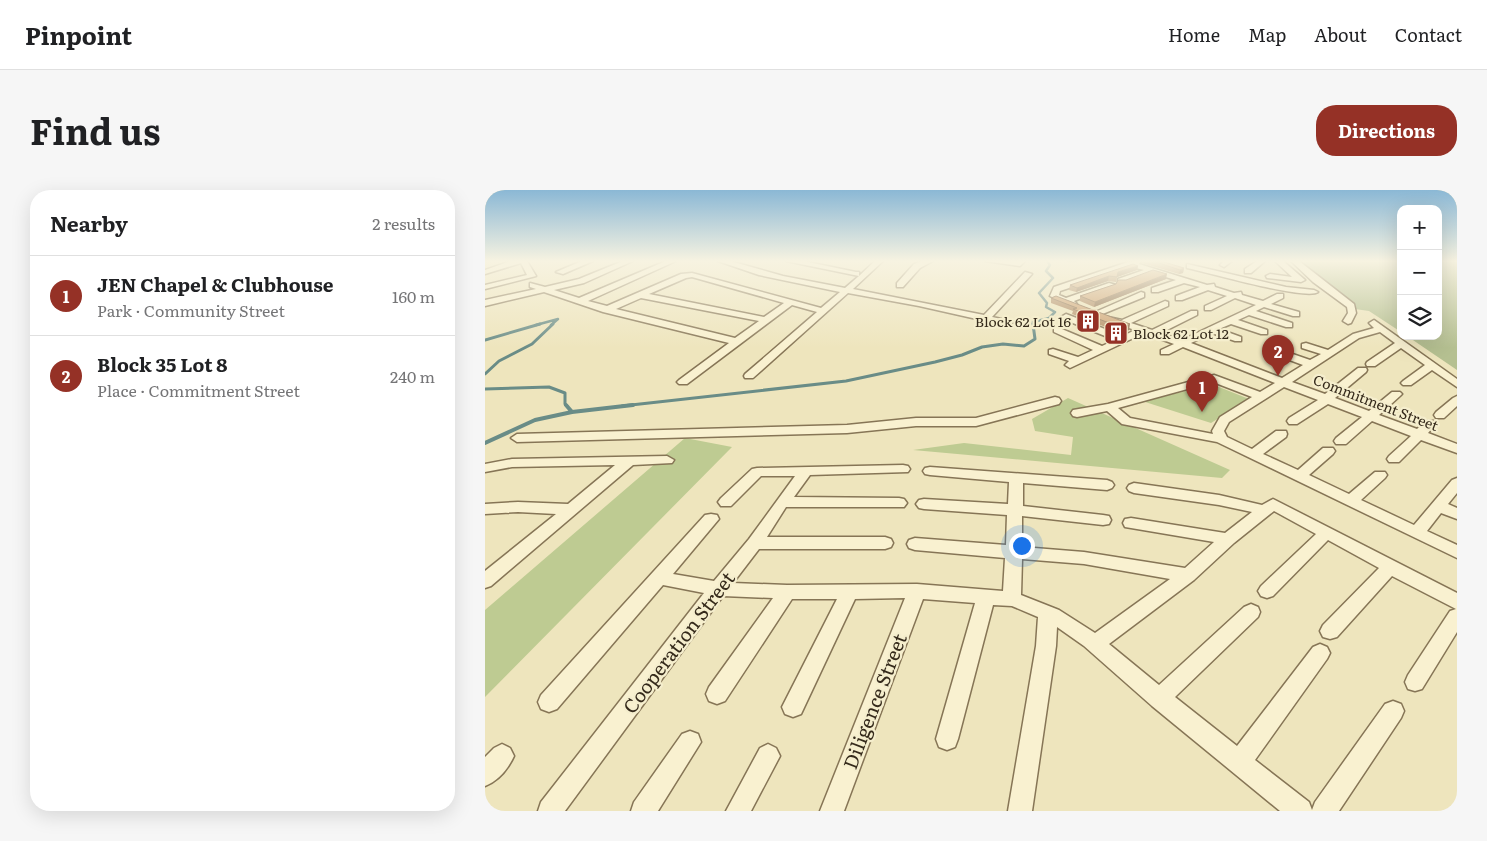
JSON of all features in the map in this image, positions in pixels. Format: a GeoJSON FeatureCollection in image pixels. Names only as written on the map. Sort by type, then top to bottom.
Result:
{"type":"FeatureCollection","features":[{"type":"Feature","properties":{"kind":"street"},"geometry":{"type":"LineString","coordinates":[[485,303],[540,290]]}},
{"type":"Feature","properties":{"kind":"street"},"geometry":{"type":"LineString","coordinates":[[547,290],[606,310],[738,342]]}},
{"type":"Feature","properties":{"kind":"street"},"geometry":{"type":"LineString","coordinates":[[578,302],[606,290]]}},
{"type":"Feature","properties":{"kind":"street"},"geometry":{"type":"LineString","coordinates":[[606,310],[652,290]]}},
{"type":"Feature","properties":{"kind":"street"},"geometry":{"type":"LineString","coordinates":[[750,290],[823,311]]}},
{"type":"Feature","properties":{"kind":"street"},"geometry":{"type":"LineString","coordinates":[[842,290],[1008,323]]}},
{"type":"Feature","properties":{"kind":"street"},"geometry":{"type":"LineString","coordinates":[[986,318],[1013,290]]}},
{"type":"Feature","properties":{"kind":"street"},"geometry":{"type":"LineString","coordinates":[[1057,290],[1054,296],[1065,302],[1098,290]]}},
{"type":"Feature","properties":{"kind":"street"},"geometry":{"type":"LineString","coordinates":[[1179,298],[1202,290]]}},
{"type":"Feature","properties":{"kind":"street"},"geometry":{"type":"LineString","coordinates":[[1214,290],[1296,314]]}},
{"type":"Feature","properties":{"kind":"street"},"geometry":{"type":"LineString","coordinates":[[1207,308],[1246,290]]}},
{"type":"Feature","properties":{"kind":"street"},"geometry":{"type":"LineString","coordinates":[[1291,290],[1317,294],[1312,290]]}},
{"type":"Feature","properties":{"kind":"street"},"geometry":{"type":"LineString","coordinates":[[1329,290],[1351,306],[1350,317]]}},
{"type":"Feature","properties":{"kind":"street"},"geometry":{"type":"LineString","coordinates":[[749,376],[847,291]]}},
{"type":"Feature","properties":{"kind":"street"},"geometry":{"type":"LineString","coordinates":[[485,296],[495,293]]}},
{"type":"Feature","properties":{"kind":"street"},"geometry":{"type":"LineString","coordinates":[[641,295],[765,320]]}},
{"type":"Feature","properties":{"kind":"street"},"geometry":{"type":"LineString","coordinates":[[1089,310],[1141,295]]}},
{"type":"Feature","properties":{"kind":"street"},"geometry":{"type":"LineString","coordinates":[[1165,352],[1280,296]]}},
{"type":"Feature","properties":{"kind":"street"},"geometry":{"type":"LineString","coordinates":[[683,382],[792,301]]}},
{"type":"Feature","properties":{"kind":"street","name":"Commitment Street"},"geometry":{"type":"LineString","coordinates":[[1065,302],[1184,344],[1247,363],[1284,383],[1457,449]]}},
{"type":"Feature","properties":{"kind":"street"},"geometry":{"type":"LineString","coordinates":[[1283,311],[1297,303]]}},
{"type":"Feature","properties":{"kind":"street"},"geometry":{"type":"LineString","coordinates":[[1122,323],[1165,304]]}},
{"type":"Feature","properties":{"kind":"street"},"geometry":{"type":"LineString","coordinates":[[1249,312],[1289,325]]}},
{"type":"Feature","properties":{"kind":"street"},"geometry":{"type":"LineString","coordinates":[[1053,352],[1074,363],[1122,339],[1194,313]]}},
{"type":"Feature","properties":{"kind":"street"},"geometry":{"type":"LineString","coordinates":[[1066,317],[1122,339]]}},
{"type":"Feature","properties":{"kind":"street"},"geometry":{"type":"LineString","coordinates":[[1232,321],[1264,332]]}},
{"type":"Feature","properties":{"kind":"street"},"geometry":{"type":"LineString","coordinates":[[1221,439],[1218,431],[1224,420],[1313,365],[1350,334],[1366,332],[1376,325],[1457,384]]}},
{"type":"Feature","properties":{"kind":"street"},"geometry":{"type":"LineString","coordinates":[[1057,330],[1100,349]]}},
{"type":"Feature","properties":{"kind":"street"},"geometry":{"type":"LineString","coordinates":[[1213,330],[1238,339]]}},
{"type":"Feature","properties":{"kind":"street"},"geometry":{"type":"LineString","coordinates":[[1293,422],[1366,367],[1402,343]]}},
{"type":"Feature","properties":{"kind":"street"},"geometry":{"type":"LineString","coordinates":[[1306,346],[1328,353]]}},
{"type":"Feature","properties":{"kind":"street"},"geometry":{"type":"LineString","coordinates":[[1280,353],[1313,365]]}},
{"type":"Feature","properties":{"kind":"street"},"geometry":{"type":"LineString","coordinates":[[1407,384],[1432,365]]}},
{"type":"Feature","properties":{"kind":"street"},"geometry":{"type":"LineString","coordinates":[[1077,413],[1109,407],[1214,378],[1261,397]]}},
{"type":"Feature","properties":{"kind":"street"},"geometry":{"type":"LineString","coordinates":[[1341,441],[1396,394]]}},
{"type":"Feature","properties":{"kind":"street"},"geometry":{"type":"LineString","coordinates":[[1394,459],[1418,434],[1457,400]]}},
{"type":"Feature","properties":{"kind":"street"},"geometry":{"type":"LineString","coordinates":[[517,438],[847,429],[916,422],[976,422],[998,418],[1020,408],[1055,401]]}},
{"type":"Feature","properties":{"kind":"street"},"geometry":{"type":"LineString","coordinates":[[1109,407],[1126,421],[1221,439],[1457,552]]}},
{"type":"Feature","properties":{"kind":"street"},"geometry":{"type":"LineString","coordinates":[[1252,455],[1281,434]]}},
{"type":"Feature","properties":{"kind":"street"},"geometry":{"type":"LineString","coordinates":[[1299,477],[1328,451]]}},
{"type":"Feature","properties":{"kind":"street"},"geometry":{"type":"LineString","coordinates":[[485,468],[512,464],[667,460]]}},
{"type":"Feature","properties":{"kind":"street"},"geometry":{"type":"LineString","coordinates":[[485,581],[629,461]]}},
{"type":"Feature","properties":{"kind":"street"},"geometry":{"type":"LineString","coordinates":[[726,502],[757,472],[903,469]]}},
{"type":"Feature","properties":{"kind":"street"},"geometry":{"type":"LineString","coordinates":[[930,471],[1107,485]]}},
{"type":"Feature","properties":{"kind":"street","name":"Cooperation Street"},"geometry":{"type":"LineString","coordinates":[[550,811],[718,589],[755,544],[782,502],[805,472]]}},
{"type":"Feature","properties":{"kind":"street"},"geometry":{"type":"LineString","coordinates":[[1351,501],[1380,475]]}},
{"type":"Feature","properties":{"kind":"street"},"geometry":{"type":"LineString","coordinates":[[1012,599],[1015,477]]}},
{"type":"Feature","properties":{"kind":"street"},"geometry":{"type":"LineString","coordinates":[[1416,533],[1457,483]]}},
{"type":"Feature","properties":{"kind":"street"},"geometry":{"type":"LineString","coordinates":[[1134,488],[1219,500],[1264,510]]}},
{"type":"Feature","properties":{"kind":"street"},"geometry":{"type":"LineString","coordinates":[[782,502],[899,503]]}},
{"type":"Feature","properties":{"kind":"street"},"geometry":{"type":"LineString","coordinates":[[924,504],[1015,510],[1103,520]]}},
{"type":"Feature","properties":{"kind":"street"},"geometry":{"type":"LineString","coordinates":[[1094,644],[1188,575],[1228,539],[1273,504],[1457,602]]}},
{"type":"Feature","properties":{"kind":"street"},"geometry":{"type":"LineString","coordinates":[[1439,506],[1457,514]]}},
{"type":"Feature","properties":{"kind":"street"},"geometry":{"type":"LineString","coordinates":[[485,509],[518,507],[571,509]]}},
{"type":"Feature","properties":{"kind":"street"},"geometry":{"type":"LineString","coordinates":[[549,702],[661,578],[711,519]]}},
{"type":"Feature","properties":{"kind":"street"},"geometry":{"type":"LineString","coordinates":[[1131,523],[1228,539]]}},
{"type":"Feature","properties":{"kind":"street"},"geometry":{"type":"LineString","coordinates":[[1267,591],[1327,532]]}},
{"type":"Feature","properties":{"kind":"street"},"geometry":{"type":"LineString","coordinates":[[755,544],[885,543]]}},
{"type":"Feature","properties":{"kind":"street"},"geometry":{"type":"LineString","coordinates":[[915,544],[1084,558],[1188,575]]}},
{"type":"Feature","properties":{"kind":"street"},"geometry":{"type":"LineString","coordinates":[[485,565],[504,565]]}},
{"type":"Feature","properties":{"kind":"street"},"geometry":{"type":"LineString","coordinates":[[1330,631],[1391,566]]}},
{"type":"Feature","properties":{"kind":"street"},"geometry":{"type":"LineString","coordinates":[[661,578],[718,589],[787,592],[917,592],[1012,599],[1027,602],[1048,613],[1094,644],[1300,811]]}},
{"type":"Feature","properties":{"kind":"street"},"geometry":{"type":"LineString","coordinates":[[717,694],[787,592]]}},
{"type":"Feature","properties":{"kind":"street"},"geometry":{"type":"LineString","coordinates":[[793,707],[849,592]]}},
{"type":"Feature","properties":{"kind":"street","name":"Diligence Street"},"geometry":{"type":"LineString","coordinates":[[832,811],[917,592]]}},
{"type":"Feature","properties":{"kind":"street"},"geometry":{"type":"LineString","coordinates":[[947,739],[986,597]]}},
{"type":"Feature","properties":{"kind":"street"},"geometry":{"type":"LineString","coordinates":[[1159,698],[1251,612]]}},
{"type":"Feature","properties":{"kind":"street"},"geometry":{"type":"LineString","coordinates":[[1020,811],[1046,646],[1048,613]]}},
{"type":"Feature","properties":{"kind":"street"},"geometry":{"type":"LineString","coordinates":[[1415,682],[1457,616]]}},
{"type":"Feature","properties":{"kind":"street"},"geometry":{"type":"LineString","coordinates":[[1239,762],[1320,653]]}},
{"type":"Feature","properties":{"kind":"street"},"geometry":{"type":"LineString","coordinates":[[1324,811],[1393,711]]}},
{"type":"Feature","properties":{"kind":"street"},"geometry":{"type":"LineString","coordinates":[[643,811],[690,742]]}},
{"type":"Feature","properties":{"kind":"street"},"geometry":{"type":"LineString","coordinates":[[485,774],[501,756]]}},
{"type":"Feature","properties":{"kind":"street"},"geometry":{"type":"LineString","coordinates":[[738,811],[768,756]]}},
{"type":"Feature","properties":{"kind":"green space"},"geometry":{"type":"Polygon","coordinates":[[[1328,290],[1397,290],[1397,329],[1369,311],[1348,308],[1328,290]]]}},
{"type":"Feature","properties":{"kind":"green space"},"geometry":{"type":"Polygon","coordinates":[[[1442,290],[1457,290],[1457,370],[1413,340],[1442,340],[1442,290]]]}},
{"type":"Feature","properties":{"kind":"green space"},"geometry":{"type":"Polygon","coordinates":[[[1214,385],[1249,399],[1211,423],[1142,401],[1214,385]]]}},
{"type":"Feature","properties":{"kind":"green space"},"geometry":{"type":"Polygon","coordinates":[[[1068,398],[1230,470],[1222,478],[913,450],[964,443],[1071,455],[1073,437],[1035,431],[1032,419],[1068,398]]]}},
{"type":"Feature","properties":{"kind":"green space"},"geometry":{"type":"Polygon","coordinates":[[[685,438],[732,447],[485,697],[485,610],[685,438]]]}},
{"type":"Feature","properties":{"kind":"building"},"geometry":{"type":"Polygon","coordinates":[[[1098,290],[1126,290],[1095,302],[1080,296],[1098,290]]]}},
{"type":"Feature","properties":{"kind":"building"},"geometry":{"type":"Polygon","coordinates":[[[1056,296],[1130,324],[1122,328],[1073,309],[1077,308],[1051,298],[1056,296]]]}},
{"type":"Feature","properties":{"kind":"waterway"},"geometry":{"type":"LineString","coordinates":[[1033,324],[1033,322],[1049,318],[1055,312],[1046,307],[1047,303],[1039,293],[1042,290]]}},
{"type":"Feature","properties":{"kind":"waterway"},"geometry":{"type":"LineString","coordinates":[[536,325],[558,319],[551,325]]}},
{"type":"Feature","properties":{"kind":"waterway"},"geometry":{"type":"LineString","coordinates":[[485,340],[540,324]]}},
{"type":"Feature","properties":{"kind":"waterway"},"geometry":{"type":"LineString","coordinates":[[485,374],[499,361],[532,344],[553,324]]}},
{"type":"Feature","properties":{"kind":"waterway"},"geometry":{"type":"LineString","coordinates":[[622,406],[846,381],[935,362],[962,355],[982,347],[1003,344],[1024,346],[1035,339],[1033,324]]}},
{"type":"Feature","properties":{"kind":"waterway"},"geometry":{"type":"LineString","coordinates":[[485,389],[549,387],[565,393],[566,405]]}},
{"type":"Feature","properties":{"kind":"waterway"},"geometry":{"type":"LineString","coordinates":[[566,405],[572,412]]}},
{"type":"Feature","properties":{"kind":"waterway"},"geometry":{"type":"LineString","coordinates":[[572,412],[633,405]]}},
{"type":"Feature","properties":{"kind":"waterway"},"geometry":{"type":"LineString","coordinates":[[485,443],[535,420],[572,412]]}},
{"type":"Feature","properties":{"kind":"place","name":"Block 62 Lot 16"},"geometry":{"type":"Point","coordinates":[1088,321]}},
{"type":"Feature","properties":{"kind":"place","name":"Block 62 Lot 12"},"geometry":{"type":"Point","coordinates":[1116,333]}},
{"type":"Feature","properties":{"kind":"place","name":"Block 35 Lot 8"},"geometry":{"type":"Point","coordinates":[1278,376]}},
{"type":"Feature","properties":{"kind":"place","name":"JEN Chapel & Clubhouse"},"geometry":{"type":"Point","coordinates":[1202,412]}}]}
